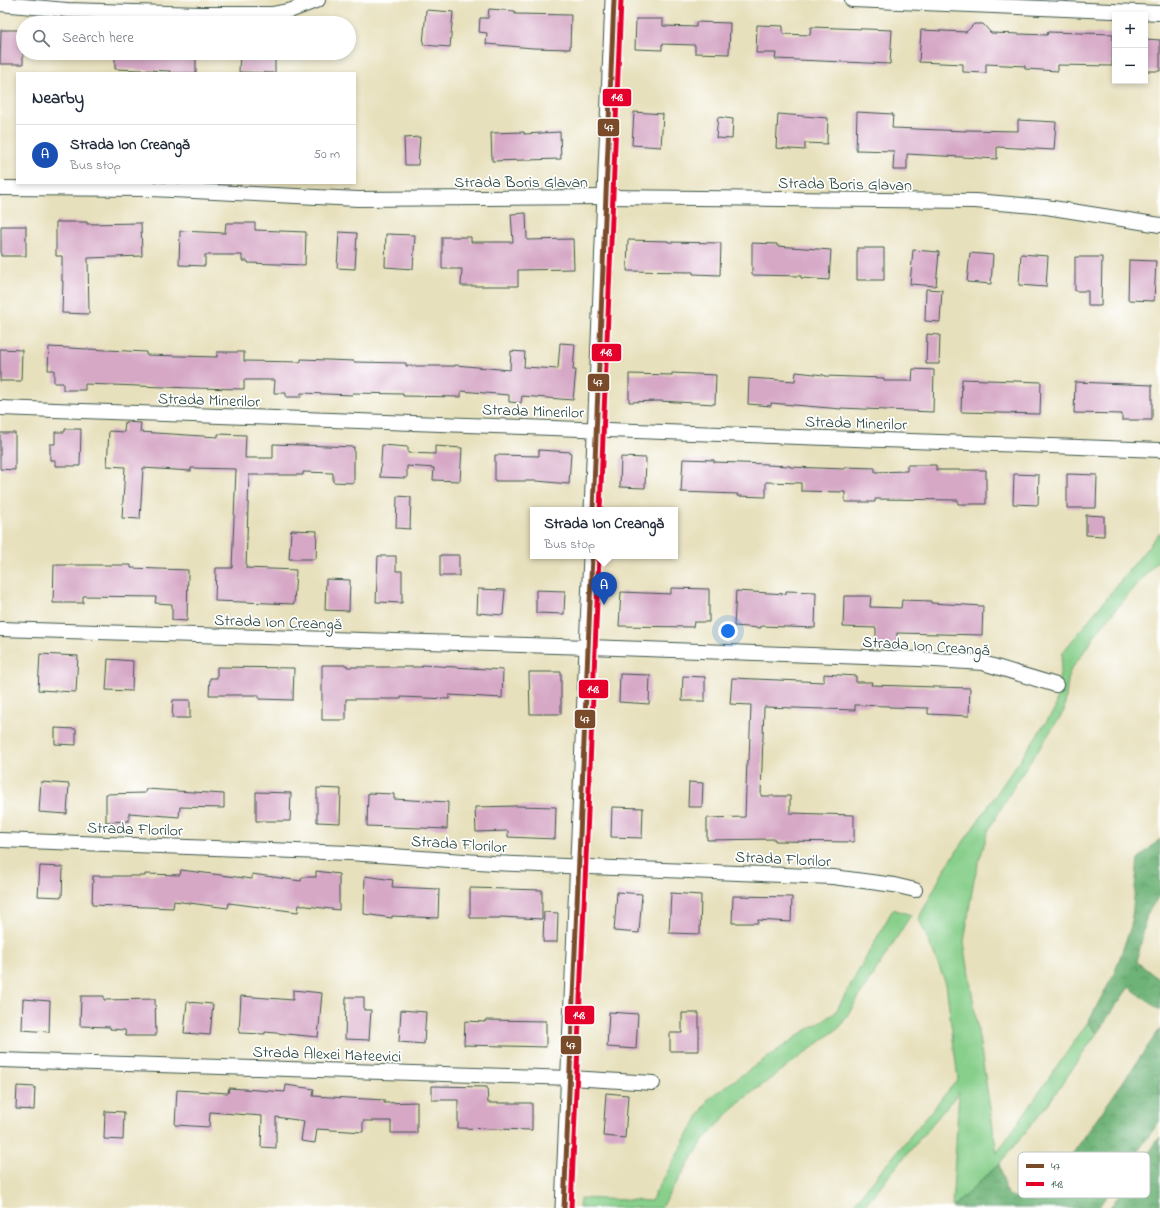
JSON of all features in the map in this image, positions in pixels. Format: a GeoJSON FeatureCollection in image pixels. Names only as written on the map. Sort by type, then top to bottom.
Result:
{"type":"FeatureCollection","features":[{"type":"Feature","properties":{"kind":"street"},"geometry":{"type":"LineString","coordinates":[[0,4],[67,10],[177,14],[272,14],[292,10],[318,0]]}},
{"type":"Feature","properties":{"kind":"street"},"geometry":{"type":"LineString","coordinates":[[593,507],[614,0]]}},
{"type":"Feature","properties":{"kind":"street"},"geometry":{"type":"LineString","coordinates":[[852,0],[1160,12]]}},
{"type":"Feature","properties":{"kind":"street","name":"Strada Boris Glavan"},"geometry":{"type":"LineString","coordinates":[[0,188],[151,189],[358,199],[606,197],[975,202],[1046,208],[1160,225]]}},
{"type":"Feature","properties":{"kind":"street","name":"Strada Minerilor"},"geometry":{"type":"LineString","coordinates":[[0,408],[1160,450]]}},
{"type":"Feature","properties":{"kind":"street"},"geometry":{"type":"LineString","coordinates":[[564,1208],[571,1078],[592,559]]}},
{"type":"Feature","properties":{"kind":"street","name":"Strada Ion Creangă"},"geometry":{"type":"LineString","coordinates":[[0,630],[589,647],[919,659],[983,663],[1056,685]]}},
{"type":"Feature","properties":{"kind":"street","name":"Strada Florilor"},"geometry":{"type":"LineString","coordinates":[[0,840],[349,853],[493,862],[833,877],[894,885],[915,890]]}},
{"type":"Feature","properties":{"kind":"street","name":"Strada Alexei Mateevici"},"geometry":{"type":"LineString","coordinates":[[0,1060],[571,1078],[653,1083]]}},
{"type":"Feature","properties":{"kind":"green space"},"geometry":{"type":"Polygon","coordinates":[[[1160,532],[1160,558],[1100,628],[1069,673],[1064,711],[1016,783],[988,831],[974,879],[964,942],[997,1153],[1088,1022],[1097,1033],[1046,1107],[999,1164],[952,1208],[959,1092],[862,1208],[850,1208],[958,1079],[946,984],[919,918],[944,870],[1055,709],[1063,652],[1160,532]]]}},
{"type":"Feature","properties":{"kind":"green space"},"geometry":{"type":"Polygon","coordinates":[[[1160,839],[1160,894],[1147,914],[1137,962],[1160,980],[1160,1010],[1129,987],[1097,1033],[1088,1022],[1114,974],[1131,926],[1138,859],[1160,839]]]}},
{"type":"Feature","properties":{"kind":"green space"},"geometry":{"type":"Polygon","coordinates":[[[893,909],[911,915],[840,1027],[738,1103],[703,1141],[663,1204],[662,1208],[579,1208],[580,1198],[651,1201],[709,1098],[805,1031],[835,1013],[893,909]]]}},
{"type":"Feature","properties":{"kind":"green space"},"geometry":{"type":"Polygon","coordinates":[[[1160,1029],[1160,1120],[1137,1152],[1074,1152],[1160,1029]]]}},
{"type":"Feature","properties":{"kind":"green space"},"geometry":{"type":"Polygon","coordinates":[[[1160,1137],[1160,1208],[1110,1208],[1117,1198],[1150,1198],[1149,1152],[1160,1137]]]}},
{"type":"Feature","properties":{"kind":"green space"},"geometry":{"type":"Polygon","coordinates":[[[999,1164],[1007,1195],[1038,1203],[1042,1198],[1105,1198],[1098,1208],[952,1208],[999,1164]]]}},
{"type":"Feature","properties":{"kind":"building"},"geometry":{"type":"Polygon","coordinates":[[[489,9],[515,11],[515,14],[571,15],[570,49],[533,48],[486,44],[487,33],[479,32],[480,18],[488,18],[489,9]]]}},
{"type":"Feature","properties":{"kind":"building"},"geometry":{"type":"Polygon","coordinates":[[[426,10],[453,12],[450,47],[423,45],[426,10]]]}},
{"type":"Feature","properties":{"kind":"building"},"geometry":{"type":"Polygon","coordinates":[[[636,19],[663,19],[663,26],[696,27],[696,22],[730,23],[729,54],[695,53],[695,45],[662,44],[662,50],[635,49],[636,19]]]}},
{"type":"Feature","properties":{"kind":"building"},"geometry":{"type":"Polygon","coordinates":[[[974,24],[983,24],[991,33],[1047,35],[1048,32],[1112,34],[1112,66],[1058,65],[1058,71],[1025,69],[1025,66],[986,64],[986,73],[963,72],[963,64],[919,62],[921,30],[966,32],[974,24]]]}},
{"type":"Feature","properties":{"kind":"building"},"geometry":{"type":"Polygon","coordinates":[[[757,25],[783,26],[783,34],[810,35],[811,27],[892,30],[890,64],[775,59],[776,53],[756,53],[757,25]]]}},
{"type":"Feature","properties":{"kind":"building"},"geometry":{"type":"Polygon","coordinates":[[[1,30],[16,30],[16,60],[23,60],[23,64],[0,64],[1,30]]]}},
{"type":"Feature","properties":{"kind":"building"},"geometry":{"type":"Polygon","coordinates":[[[1148,39],[1160,40],[1160,71],[1148,71],[1148,39]]]}},
{"type":"Feature","properties":{"kind":"building"},"geometry":{"type":"Polygon","coordinates":[[[115,60],[196,60],[196,72],[115,69],[115,60]]]}},
{"type":"Feature","properties":{"kind":"building"},"geometry":{"type":"Polygon","coordinates":[[[240,60],[275,60],[275,72],[239,72],[240,60]]]}},
{"type":"Feature","properties":{"kind":"building"},"geometry":{"type":"Polygon","coordinates":[[[634,112],[663,114],[661,147],[632,145],[634,112]]]}},
{"type":"Feature","properties":{"kind":"building"},"geometry":{"type":"Polygon","coordinates":[[[857,112],[893,114],[892,128],[966,131],[1018,131],[1018,120],[1056,122],[1054,150],[997,147],[997,159],[907,154],[907,170],[893,170],[894,151],[856,150],[857,112]]]}},
{"type":"Feature","properties":{"kind":"building"},"geometry":{"type":"Polygon","coordinates":[[[778,114],[828,118],[827,144],[805,143],[805,150],[776,148],[778,114]]]}},
{"type":"Feature","properties":{"kind":"building"},"geometry":{"type":"Polygon","coordinates":[[[718,117],[733,119],[732,139],[716,138],[718,117]]]}},
{"type":"Feature","properties":{"kind":"building"},"geometry":{"type":"Polygon","coordinates":[[[524,132],[524,134],[560,132],[561,159],[492,161],[491,133],[524,132]]]}},
{"type":"Feature","properties":{"kind":"building"},"geometry":{"type":"Polygon","coordinates":[[[420,137],[418,165],[405,165],[404,138],[420,137]]]}},
{"type":"Feature","properties":{"kind":"building"},"geometry":{"type":"Polygon","coordinates":[[[526,213],[527,240],[573,239],[574,269],[518,270],[518,286],[461,286],[462,269],[442,269],[442,237],[471,237],[471,242],[513,242],[511,214],[526,213]]]}},
{"type":"Feature","properties":{"kind":"building"},"geometry":{"type":"Polygon","coordinates":[[[56,222],[87,222],[87,224],[141,223],[142,256],[88,258],[89,314],[62,313],[62,256],[56,256],[56,222]]]}},
{"type":"Feature","properties":{"kind":"building"},"geometry":{"type":"Polygon","coordinates":[[[226,223],[255,223],[255,230],[306,232],[305,265],[248,263],[248,261],[242,261],[242,255],[205,255],[205,266],[179,265],[180,231],[225,233],[226,223]]]}},
{"type":"Feature","properties":{"kind":"building"},"geometry":{"type":"Polygon","coordinates":[[[1,226],[26,226],[26,256],[1,256],[1,226]]]}},
{"type":"Feature","properties":{"kind":"building"},"geometry":{"type":"Polygon","coordinates":[[[339,232],[357,233],[355,269],[337,268],[339,232]]]}},
{"type":"Feature","properties":{"kind":"building"},"geometry":{"type":"Polygon","coordinates":[[[386,234],[415,235],[413,269],[385,267],[386,234]]]}},
{"type":"Feature","properties":{"kind":"building"},"geometry":{"type":"Polygon","coordinates":[[[628,240],[721,243],[720,275],[693,274],[693,272],[627,271],[628,240]]]}},
{"type":"Feature","properties":{"kind":"building"},"geometry":{"type":"Polygon","coordinates":[[[752,243],[777,244],[777,246],[831,250],[829,280],[801,278],[801,276],[752,275],[752,243]]]}},
{"type":"Feature","properties":{"kind":"building"},"geometry":{"type":"Polygon","coordinates":[[[857,248],[884,248],[884,280],[857,280],[857,248]]]}},
{"type":"Feature","properties":{"kind":"building"},"geometry":{"type":"Polygon","coordinates":[[[913,250],[939,252],[936,286],[910,284],[913,250]]]}},
{"type":"Feature","properties":{"kind":"building"},"geometry":{"type":"Polygon","coordinates":[[[970,253],[993,255],[991,284],[967,282],[970,253]]]}},
{"type":"Feature","properties":{"kind":"building"},"geometry":{"type":"Polygon","coordinates":[[[1021,254],[1048,256],[1046,287],[1019,285],[1021,254]]]}},
{"type":"Feature","properties":{"kind":"building"},"geometry":{"type":"Polygon","coordinates":[[[1075,257],[1102,257],[1101,306],[1088,306],[1088,291],[1075,291],[1075,257]]]}},
{"type":"Feature","properties":{"kind":"building"},"geometry":{"type":"Polygon","coordinates":[[[1129,260],[1156,261],[1154,301],[1128,300],[1129,260]]]}},
{"type":"Feature","properties":{"kind":"building"},"geometry":{"type":"Polygon","coordinates":[[[926,289],[942,290],[940,322],[925,321],[926,289]]]}},
{"type":"Feature","properties":{"kind":"building"},"geometry":{"type":"Polygon","coordinates":[[[927,334],[940,335],[939,364],[926,364],[927,334]]]}},
{"type":"Feature","properties":{"kind":"building"},"geometry":{"type":"Polygon","coordinates":[[[560,343],[575,344],[573,370],[576,370],[573,400],[522,396],[521,403],[509,402],[509,395],[461,391],[461,397],[403,396],[403,394],[353,393],[352,395],[301,393],[301,397],[286,397],[286,393],[274,393],[275,380],[244,380],[244,389],[85,384],[85,390],[63,390],[63,383],[54,383],[54,370],[48,370],[49,347],[146,352],[146,355],[217,357],[217,352],[244,352],[244,361],[301,362],[301,359],[406,363],[406,366],[455,365],[510,370],[511,351],[525,352],[524,367],[558,369],[560,343]]]}},
{"type":"Feature","properties":{"kind":"building"},"geometry":{"type":"Polygon","coordinates":[[[0,349],[22,350],[21,381],[0,381],[0,349]]]}},
{"type":"Feature","properties":{"kind":"building"},"geometry":{"type":"Polygon","coordinates":[[[913,369],[934,370],[933,412],[841,409],[771,403],[771,406],[748,404],[749,378],[795,381],[796,372],[824,376],[884,378],[884,381],[912,381],[913,369]]]}},
{"type":"Feature","properties":{"kind":"building"},"geometry":{"type":"Polygon","coordinates":[[[672,373],[716,375],[715,404],[658,401],[629,402],[629,374],[672,375],[672,373]]]}},
{"type":"Feature","properties":{"kind":"building"},"geometry":{"type":"Polygon","coordinates":[[[962,379],[1041,382],[1040,414],[961,412],[962,379]]]}},
{"type":"Feature","properties":{"kind":"building"},"geometry":{"type":"Polygon","coordinates":[[[1075,382],[1152,385],[1152,420],[1122,420],[1122,414],[1074,413],[1075,382]]]}},
{"type":"Feature","properties":{"kind":"building"},"geometry":{"type":"Polygon","coordinates":[[[125,422],[141,423],[140,432],[218,437],[218,434],[246,435],[245,458],[273,458],[273,444],[354,447],[354,483],[333,482],[333,473],[303,472],[303,475],[249,475],[246,568],[296,570],[294,604],[215,601],[216,568],[232,568],[236,469],[191,468],[191,471],[143,468],[140,519],[122,518],[125,467],[107,466],[109,431],[124,432],[125,422]]]}},
{"type":"Feature","properties":{"kind":"building"},"geometry":{"type":"Polygon","coordinates":[[[65,429],[81,429],[80,466],[55,466],[55,460],[50,460],[50,444],[55,444],[55,432],[65,432],[65,429]]]}},
{"type":"Feature","properties":{"kind":"building"},"geometry":{"type":"Polygon","coordinates":[[[0,433],[15,433],[15,470],[0,469],[0,433]]]}},
{"type":"Feature","properties":{"kind":"building"},"geometry":{"type":"Polygon","coordinates":[[[382,445],[408,447],[408,453],[435,454],[435,446],[462,448],[460,481],[433,480],[434,468],[407,466],[407,478],[380,477],[382,445]]]}},
{"type":"Feature","properties":{"kind":"building"},"geometry":{"type":"Polygon","coordinates":[[[539,450],[571,452],[569,484],[537,481],[495,481],[495,455],[539,456],[539,450]]]}},
{"type":"Feature","properties":{"kind":"building"},"geometry":{"type":"Polygon","coordinates":[[[621,457],[646,458],[645,488],[620,487],[621,457]]]}},
{"type":"Feature","properties":{"kind":"building"},"geometry":{"type":"Polygon","coordinates":[[[683,459],[714,460],[714,462],[767,464],[790,467],[845,469],[845,467],[875,468],[875,472],[907,471],[907,465],[936,465],[936,470],[986,470],[986,504],[958,504],[958,500],[875,499],[875,502],[845,502],[845,492],[801,491],[801,483],[766,482],[766,497],[737,496],[738,494],[681,492],[683,459]]]}},
{"type":"Feature","properties":{"kind":"building"},"geometry":{"type":"Polygon","coordinates":[[[1014,474],[1039,475],[1038,505],[1013,504],[1014,474]]]}},
{"type":"Feature","properties":{"kind":"building"},"geometry":{"type":"Polygon","coordinates":[[[1067,474],[1097,475],[1096,508],[1067,508],[1067,474]]]}},
{"type":"Feature","properties":{"kind":"building"},"geometry":{"type":"Polygon","coordinates":[[[397,496],[411,497],[410,529],[396,528],[397,496]]]}},
{"type":"Feature","properties":{"kind":"building"},"geometry":{"type":"Polygon","coordinates":[[[1086,515],[1104,516],[1104,536],[1086,535],[1086,515]]]}},
{"type":"Feature","properties":{"kind":"building"},"geometry":{"type":"Polygon","coordinates":[[[292,530],[317,531],[316,559],[289,559],[292,530]]]}},
{"type":"Feature","properties":{"kind":"building"},"geometry":{"type":"Polygon","coordinates":[[[440,555],[459,555],[459,576],[440,576],[440,555]]]}},
{"type":"Feature","properties":{"kind":"building"},"geometry":{"type":"Polygon","coordinates":[[[378,556],[396,556],[396,571],[402,571],[402,603],[376,602],[378,556]]]}},
{"type":"Feature","properties":{"kind":"building"},"geometry":{"type":"Polygon","coordinates":[[[54,565],[131,565],[131,568],[188,570],[187,621],[172,620],[172,604],[155,603],[156,597],[83,596],[83,603],[53,603],[54,565]]]}},
{"type":"Feature","properties":{"kind":"building"},"geometry":{"type":"Polygon","coordinates":[[[326,579],[350,580],[349,611],[325,610],[326,579]]]}},
{"type":"Feature","properties":{"kind":"building"},"geometry":{"type":"Polygon","coordinates":[[[671,588],[709,589],[709,622],[694,622],[693,627],[619,626],[621,592],[671,594],[671,588]]]}},
{"type":"Feature","properties":{"kind":"building"},"geometry":{"type":"Polygon","coordinates":[[[478,589],[505,590],[503,615],[477,613],[478,589]]]}},
{"type":"Feature","properties":{"kind":"building"},"geometry":{"type":"Polygon","coordinates":[[[536,590],[565,591],[564,614],[536,613],[536,590]]]}},
{"type":"Feature","properties":{"kind":"building"},"geometry":{"type":"Polygon","coordinates":[[[736,591],[786,594],[786,591],[816,592],[815,628],[761,626],[761,628],[734,626],[736,591]]]}},
{"type":"Feature","properties":{"kind":"building"},"geometry":{"type":"Polygon","coordinates":[[[844,596],[871,596],[870,607],[901,608],[902,600],[983,606],[982,635],[897,633],[897,646],[876,645],[876,628],[843,627],[844,596]]]}},
{"type":"Feature","properties":{"kind":"building"},"geometry":{"type":"Polygon","coordinates":[[[40,654],[78,656],[76,692],[38,690],[40,654]]]}},
{"type":"Feature","properties":{"kind":"building"},"geometry":{"type":"Polygon","coordinates":[[[108,659],[133,661],[132,691],[106,690],[108,659]]]}},
{"type":"Feature","properties":{"kind":"building"},"geometry":{"type":"Polygon","coordinates":[[[322,665],[347,665],[347,667],[422,667],[422,665],[503,670],[502,698],[449,695],[449,699],[401,697],[401,699],[346,699],[346,720],[322,720],[322,665]]]}},
{"type":"Feature","properties":{"kind":"building"},"geometry":{"type":"Polygon","coordinates":[[[217,667],[294,668],[293,700],[259,699],[259,695],[209,695],[210,678],[217,678],[217,667]]]}},
{"type":"Feature","properties":{"kind":"building"},"geometry":{"type":"Polygon","coordinates":[[[529,672],[561,672],[561,714],[530,714],[529,672]]]}},
{"type":"Feature","properties":{"kind":"building"},"geometry":{"type":"Polygon","coordinates":[[[620,674],[650,675],[649,704],[619,702],[620,674]]]}},
{"type":"Feature","properties":{"kind":"building"},"geometry":{"type":"Polygon","coordinates":[[[824,674],[856,676],[856,682],[872,682],[871,685],[970,688],[969,716],[928,714],[928,708],[889,706],[855,705],[855,710],[764,707],[761,796],[790,796],[790,813],[854,815],[854,842],[775,841],[775,839],[707,840],[707,818],[745,817],[751,705],[730,704],[732,678],[824,682],[824,674]]]}},
{"type":"Feature","properties":{"kind":"building"},"geometry":{"type":"Polygon","coordinates":[[[683,676],[705,677],[705,701],[682,701],[683,676]]]}},
{"type":"Feature","properties":{"kind":"building"},"geometry":{"type":"Polygon","coordinates":[[[173,700],[190,700],[190,718],[172,718],[173,700]]]}},
{"type":"Feature","properties":{"kind":"building"},"geometry":{"type":"Polygon","coordinates":[[[55,728],[76,729],[76,745],[55,744],[55,728]]]}},
{"type":"Feature","properties":{"kind":"building"},"geometry":{"type":"Polygon","coordinates":[[[41,782],[69,784],[67,814],[39,812],[41,782]]]}},
{"type":"Feature","properties":{"kind":"building"},"geometry":{"type":"Polygon","coordinates":[[[689,782],[703,783],[702,807],[688,807],[689,782]]]}},
{"type":"Feature","properties":{"kind":"building"},"geometry":{"type":"Polygon","coordinates":[[[317,788],[341,789],[340,823],[317,822],[317,788]]]}},
{"type":"Feature","properties":{"kind":"building"},"geometry":{"type":"Polygon","coordinates":[[[146,789],[224,794],[224,808],[180,807],[179,817],[129,813],[129,821],[106,822],[106,794],[145,793],[146,789]]]}},
{"type":"Feature","properties":{"kind":"building"},"geometry":{"type":"Polygon","coordinates":[[[256,792],[291,793],[290,821],[256,821],[256,792]]]}},
{"type":"Feature","properties":{"kind":"building"},"geometry":{"type":"Polygon","coordinates":[[[368,793],[394,794],[394,799],[448,802],[447,829],[367,826],[368,793]]]}},
{"type":"Feature","properties":{"kind":"building"},"geometry":{"type":"Polygon","coordinates":[[[475,807],[556,807],[555,839],[508,837],[508,831],[476,832],[475,807]]]}},
{"type":"Feature","properties":{"kind":"building"},"geometry":{"type":"Polygon","coordinates":[[[612,807],[643,808],[642,838],[611,837],[612,807]]]}},
{"type":"Feature","properties":{"kind":"building"},"geometry":{"type":"Polygon","coordinates":[[[40,866],[63,867],[62,897],[38,896],[40,866]]]}},
{"type":"Feature","properties":{"kind":"building"},"geometry":{"type":"Polygon","coordinates":[[[181,870],[252,879],[252,874],[301,881],[302,877],[316,877],[316,871],[339,874],[339,910],[299,905],[298,912],[229,903],[228,908],[174,901],[173,908],[92,905],[93,876],[145,876],[145,874],[180,875],[181,870]]]}},
{"type":"Feature","properties":{"kind":"building"},"geometry":{"type":"Polygon","coordinates":[[[365,876],[393,880],[392,887],[439,889],[438,918],[392,916],[392,918],[364,914],[365,876]]]}},
{"type":"Feature","properties":{"kind":"building"},"geometry":{"type":"Polygon","coordinates":[[[470,888],[542,890],[542,919],[500,917],[470,918],[470,888]]]}},
{"type":"Feature","properties":{"kind":"building"},"geometry":{"type":"Polygon","coordinates":[[[617,892],[642,894],[639,933],[614,931],[617,892]]]}},
{"type":"Feature","properties":{"kind":"building"},"geometry":{"type":"Polygon","coordinates":[[[671,893],[701,895],[700,934],[669,933],[671,893]]]}},
{"type":"Feature","properties":{"kind":"building"},"geometry":{"type":"Polygon","coordinates":[[[733,896],[792,897],[791,922],[758,920],[758,923],[732,923],[733,896]]]}},
{"type":"Feature","properties":{"kind":"building"},"geometry":{"type":"Polygon","coordinates":[[[544,912],[558,913],[557,942],[543,942],[544,912]]]}},
{"type":"Feature","properties":{"kind":"building"},"geometry":{"type":"Polygon","coordinates":[[[293,990],[322,993],[318,1037],[265,1032],[265,1034],[239,1033],[241,996],[293,1000],[293,990]]]}},
{"type":"Feature","properties":{"kind":"building"},"geometry":{"type":"Polygon","coordinates":[[[81,996],[104,996],[104,1000],[155,999],[156,1036],[126,1036],[125,1030],[110,1029],[110,1027],[80,1026],[81,996]]]}},
{"type":"Feature","properties":{"kind":"building"},"geometry":{"type":"Polygon","coordinates":[[[346,997],[364,997],[364,1010],[371,1010],[369,1040],[345,1039],[346,997]]]}},
{"type":"Feature","properties":{"kind":"building"},"geometry":{"type":"Polygon","coordinates":[[[23,999],[50,1001],[49,1032],[22,1030],[23,999]]]}},
{"type":"Feature","properties":{"kind":"building"},"geometry":{"type":"Polygon","coordinates":[[[187,1002],[213,1004],[210,1035],[184,1033],[187,1002]]]}},
{"type":"Feature","properties":{"kind":"building"},"geometry":{"type":"Polygon","coordinates":[[[401,1010],[426,1012],[424,1044],[399,1042],[401,1010]]]}},
{"type":"Feature","properties":{"kind":"building"},"geometry":{"type":"Polygon","coordinates":[[[609,1012],[638,1014],[636,1049],[607,1047],[609,1012]]]}},
{"type":"Feature","properties":{"kind":"building"},"geometry":{"type":"Polygon","coordinates":[[[682,1013],[699,1013],[699,1051],[670,1051],[670,1033],[682,1033],[682,1013]]]}},
{"type":"Feature","properties":{"kind":"building"},"geometry":{"type":"Polygon","coordinates":[[[485,1020],[546,1021],[546,1047],[464,1045],[465,1021],[485,1022],[485,1020]]]}},
{"type":"Feature","properties":{"kind":"building"},"geometry":{"type":"Polygon","coordinates":[[[286,1085],[314,1089],[313,1096],[384,1100],[384,1103],[417,1102],[417,1133],[391,1133],[391,1121],[363,1121],[363,1132],[317,1129],[315,1143],[301,1141],[304,1121],[276,1117],[276,1148],[261,1147],[262,1116],[210,1112],[209,1127],[175,1125],[177,1090],[228,1093],[229,1088],[285,1092],[286,1085]]]}},
{"type":"Feature","properties":{"kind":"building"},"geometry":{"type":"Polygon","coordinates":[[[17,1086],[35,1087],[34,1110],[16,1109],[17,1086]]]}},
{"type":"Feature","properties":{"kind":"building"},"geometry":{"type":"Polygon","coordinates":[[[432,1086],[487,1087],[488,1103],[532,1103],[532,1130],[458,1128],[458,1100],[432,1100],[432,1086]]]}},
{"type":"Feature","properties":{"kind":"building"},"geometry":{"type":"Polygon","coordinates":[[[606,1093],[628,1095],[625,1138],[603,1136],[606,1093]]]}},
{"type":"Feature","properties":{"kind":"building"},"geometry":{"type":"Polygon","coordinates":[[[105,1111],[124,1112],[123,1140],[104,1139],[105,1111]]]}},
{"type":"Feature","properties":{"kind":"transit line","name":"47"},"geometry":{"type":"LineString","coordinates":[[593,507],[614,0]]}},
{"type":"Feature","properties":{"kind":"transit line","name":"148"},"geometry":{"type":"LineString","coordinates":[[600,507],[621,0]]}},
{"type":"Feature","properties":{"kind":"transit line","name":"47"},"geometry":{"type":"LineString","coordinates":[[564,1208],[592,559]]}},
{"type":"Feature","properties":{"kind":"transit line","name":"148"},"geometry":{"type":"LineString","coordinates":[[571,1208],[599,559]]}},
{"type":"Feature","properties":{"kind":"place","name":"Strada Ion Creangă"},"geometry":{"type":"Point","coordinates":[604,605]}}]}
